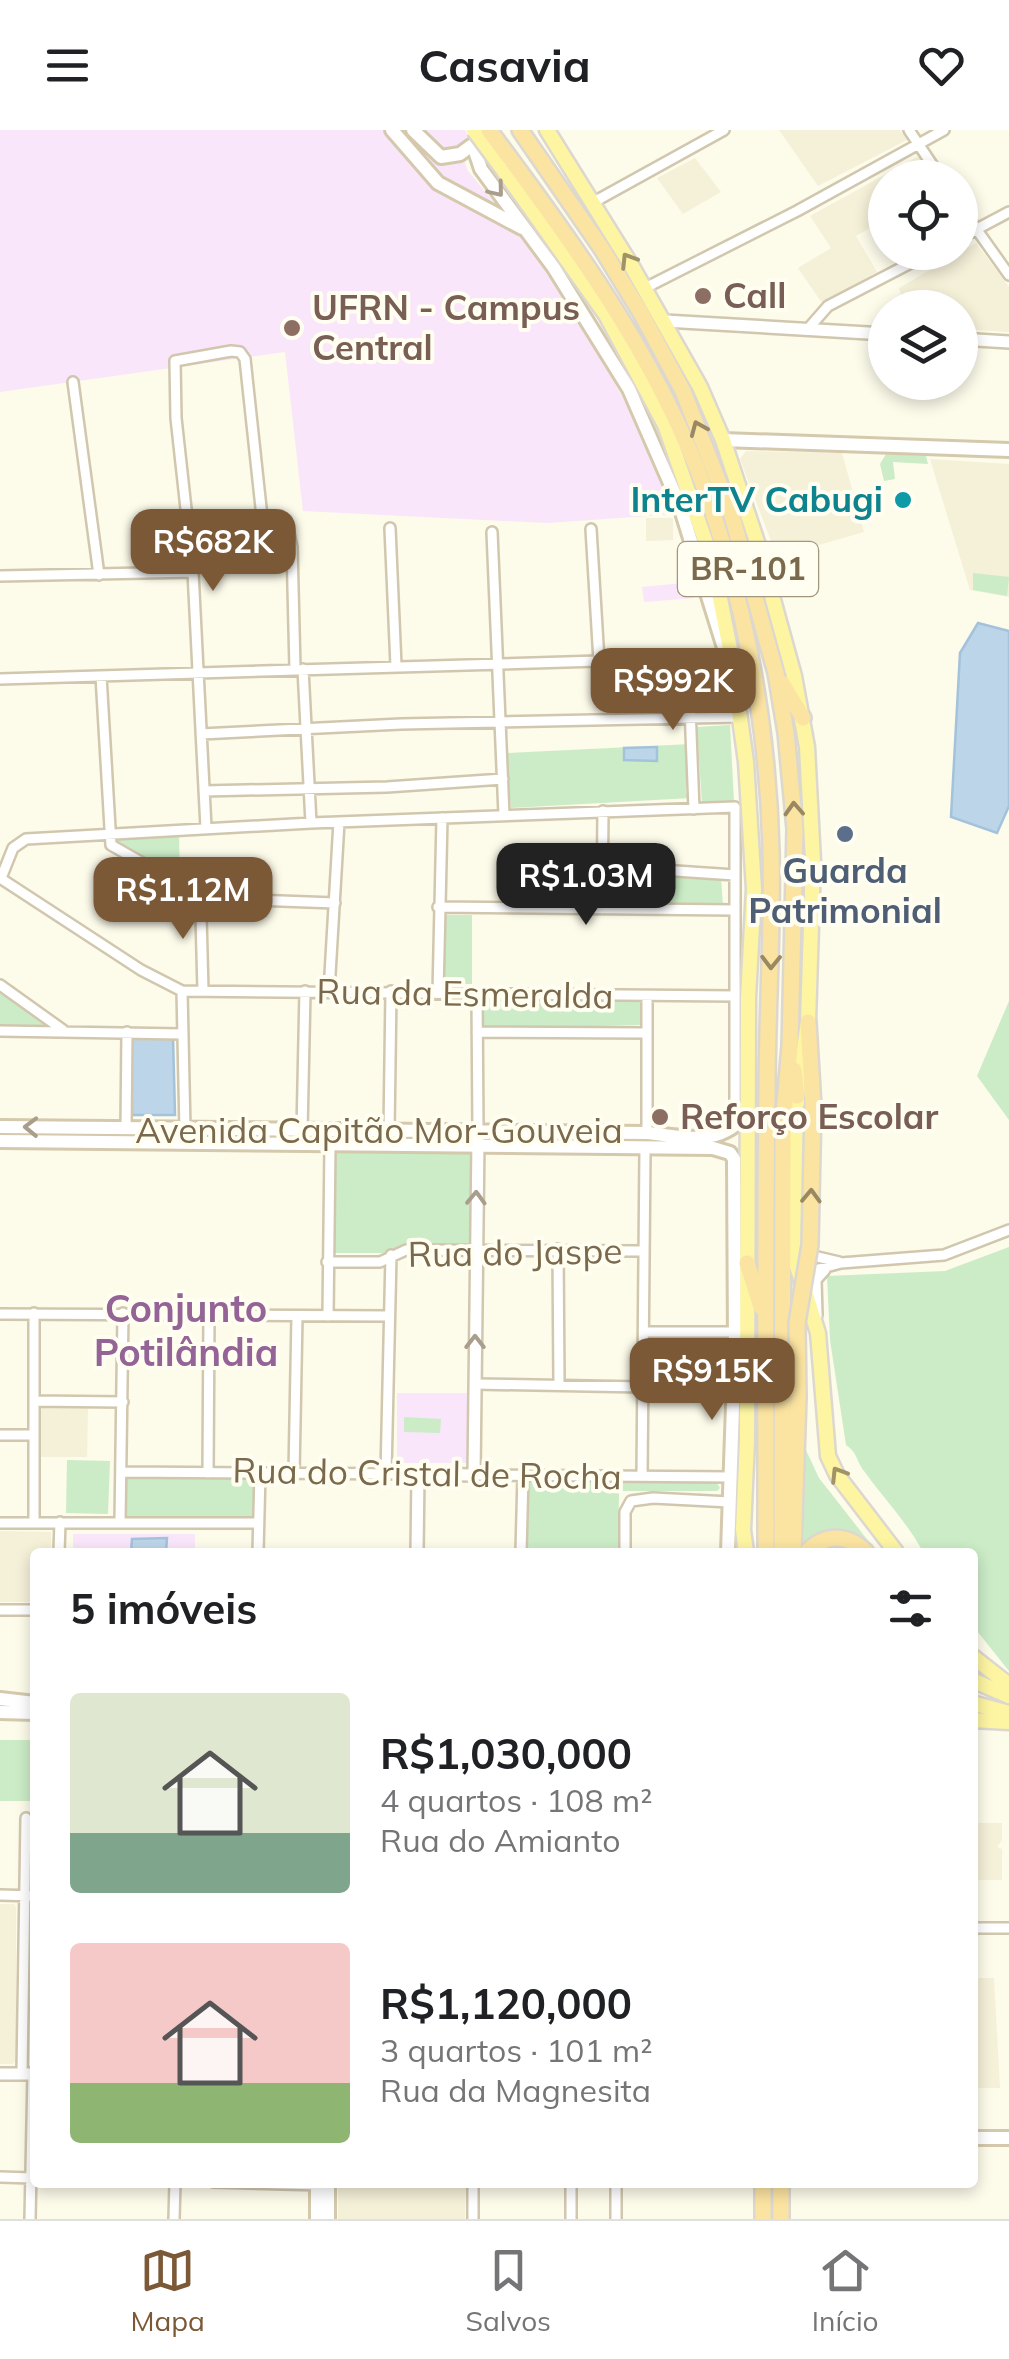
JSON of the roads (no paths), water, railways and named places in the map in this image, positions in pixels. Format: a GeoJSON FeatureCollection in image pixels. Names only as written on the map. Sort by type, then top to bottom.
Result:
{"type":"FeatureCollection","features":[{"type":"Feature","properties":{"kind":"highway","name":"BR-101"},"geometry":{"type":"LineString","coordinates":[[492,130],[504,160],[620,316],[672,413],[712,510],[742,626],[765,758],[771,847],[764,1319],[766,1548]]}},
{"type":"Feature","properties":{"kind":"highway","name":"BR-101"},"geometry":{"type":"LineString","coordinates":[[524,136],[642,313],[683,391],[732,516],[776,673],[795,830],[790,1046],[782,1152],[782,1548]]}},
{"type":"Feature","properties":{"kind":"highway"},"geometry":{"type":"LineString","coordinates":[[776,673],[803,718]]}},
{"type":"Feature","properties":{"kind":"highway"},"geometry":{"type":"LineString","coordinates":[[794,1548],[797,1323],[810,1245],[813,1106],[808,1022]]}},
{"type":"Feature","properties":{"kind":"highway"},"geometry":{"type":"LineString","coordinates":[[790,1046],[797,1096]]}},
{"type":"Feature","properties":{"kind":"highway"},"geometry":{"type":"LineString","coordinates":[[746,1263],[764,1319]]}},
{"type":"Feature","properties":{"kind":"highway"},"geometry":{"type":"LineString","coordinates":[[813,1548],[824,1540],[839,1537],[861,1548]]}},
{"type":"Feature","properties":{"kind":"highway"},"geometry":{"type":"LineString","coordinates":[[763,2219],[764,2188]]}},
{"type":"Feature","properties":{"kind":"highway"},"geometry":{"type":"LineString","coordinates":[[781,2188],[781,2219]]}},
{"type":"Feature","properties":{"kind":"main road"},"geometry":{"type":"LineString","coordinates":[[392,130],[438,183],[528,232]]}},
{"type":"Feature","properties":{"kind":"main road"},"geometry":{"type":"LineString","coordinates":[[413,130],[441,157],[454,156],[492,130]]}},
{"type":"Feature","properties":{"kind":"main road"},"geometry":{"type":"LineString","coordinates":[[547,130],[665,321],[700,387],[723,440],[782,627],[803,718],[813,843],[808,1022],[797,1096],[797,1274],[818,1333],[828,1456],[836,1474],[893,1548]]}},
{"type":"Feature","properties":{"kind":"main road"},"geometry":{"type":"LineString","coordinates":[[474,140],[480,169],[592,326],[648,426],[690,532],[732,672],[746,762],[754,889],[740,997],[749,1111],[746,1263],[728,1548]]}},
{"type":"Feature","properties":{"kind":"main road"},"geometry":{"type":"LineString","coordinates":[[474,140],[504,160],[626,348],[665,425],[709,548],[727,654]]}},
{"type":"Feature","properties":{"kind":"main road"},"geometry":{"type":"LineString","coordinates":[[723,440],[1009,450]]}},
{"type":"Feature","properties":{"kind":"main road"},"geometry":{"type":"LineString","coordinates":[[735,1127],[749,1111]]}},
{"type":"Feature","properties":{"kind":"main road","name":"Avenida Capitão Mor-Gouveia"},"geometry":{"type":"LineString","coordinates":[[0,1126],[68,1135],[126,1129],[389,1131],[478,1138],[647,1133],[706,1137],[724,1134],[735,1127]]}},
{"type":"Feature","properties":{"kind":"main road"},"geometry":{"type":"LineString","coordinates":[[0,1141],[68,1135],[330,1145],[478,1138],[645,1150],[713,1148],[730,1153],[734,1159],[746,1440],[746,1548]]}},
{"type":"Feature","properties":{"kind":"main road"},"geometry":{"type":"LineString","coordinates":[[978,1663],[1009,1686]]}},
{"type":"Feature","properties":{"kind":"main road"},"geometry":{"type":"LineString","coordinates":[[978,1667],[993,1689]]}},
{"type":"Feature","properties":{"kind":"main road"},"geometry":{"type":"LineString","coordinates":[[978,1683],[1009,1696]]}},
{"type":"Feature","properties":{"kind":"main road"},"geometry":{"type":"LineString","coordinates":[[0,1699],[30,1699]]}},
{"type":"Feature","properties":{"kind":"main road"},"geometry":{"type":"LineString","coordinates":[[978,1710],[1009,1713]]}},
{"type":"Feature","properties":{"kind":"main road"},"geometry":{"type":"LineString","coordinates":[[978,1711],[1009,1722]]}},
{"type":"Feature","properties":{"kind":"main road"},"geometry":{"type":"LineString","coordinates":[[0,1712],[30,1713]]}},
{"type":"Feature","properties":{"kind":"main road"},"geometry":{"type":"LineString","coordinates":[[978,2138],[1009,2138]]}},
{"type":"Feature","properties":{"kind":"main road"},"geometry":{"type":"LineString","coordinates":[[317,2219],[322,2188]]}},
{"type":"Feature","properties":{"kind":"main road"},"geometry":{"type":"LineString","coordinates":[[324,2188],[328,2219]]}},
{"type":"Feature","properties":{"kind":"street"},"geometry":{"type":"LineString","coordinates":[[592,204],[724,130]]}},
{"type":"Feature","properties":{"kind":"street"},"geometry":{"type":"LineString","coordinates":[[909,130],[930,160]]}},
{"type":"Feature","properties":{"kind":"street"},"geometry":{"type":"LineString","coordinates":[[645,288],[944,130]]}},
{"type":"Feature","properties":{"kind":"street"},"geometry":{"type":"LineString","coordinates":[[978,228],[1009,212]]}},
{"type":"Feature","properties":{"kind":"street"},"geometry":{"type":"LineString","coordinates":[[978,234],[1009,276]]}},
{"type":"Feature","properties":{"kind":"street"},"geometry":{"type":"LineString","coordinates":[[807,330],[828,306],[897,270]]}},
{"type":"Feature","properties":{"kind":"street"},"geometry":{"type":"LineString","coordinates":[[665,321],[868,333]]}},
{"type":"Feature","properties":{"kind":"street"},"geometry":{"type":"LineString","coordinates":[[978,340],[1009,342]]}},
{"type":"Feature","properties":{"kind":"street"},"geometry":{"type":"LineString","coordinates":[[206,828],[193,572],[176,418],[175,361],[231,351],[240,352],[245,359],[262,516]]}},
{"type":"Feature","properties":{"kind":"street"},"geometry":{"type":"LineString","coordinates":[[73,382],[98,575]]}},
{"type":"Feature","properties":{"kind":"street"},"geometry":{"type":"LineString","coordinates":[[188,520],[282,516],[290,529],[311,822]]}},
{"type":"Feature","properties":{"kind":"street"},"geometry":{"type":"LineString","coordinates":[[390,528],[396,666]]}},
{"type":"Feature","properties":{"kind":"street"},"geometry":{"type":"LineString","coordinates":[[591,529],[600,661]]}},
{"type":"Feature","properties":{"kind":"street"},"geometry":{"type":"LineString","coordinates":[[492,532],[504,815]]}},
{"type":"Feature","properties":{"kind":"street"},"geometry":{"type":"LineString","coordinates":[[0,576],[193,572]]}},
{"type":"Feature","properties":{"kind":"street"},"geometry":{"type":"LineString","coordinates":[[0,679],[727,654]]}},
{"type":"Feature","properties":{"kind":"street"},"geometry":{"type":"LineString","coordinates":[[688,657],[694,809]]}},
{"type":"Feature","properties":{"kind":"street"},"geometry":{"type":"LineString","coordinates":[[101,676],[111,845],[204,898],[334,904]]}},
{"type":"Feature","properties":{"kind":"street"},"geometry":{"type":"LineString","coordinates":[[201,734],[739,717]]}},
{"type":"Feature","properties":{"kind":"street"},"geometry":{"type":"LineString","coordinates":[[204,790],[503,779]]}},
{"type":"Feature","properties":{"kind":"street"},"geometry":{"type":"LineString","coordinates":[[184,1130],[182,991],[141,970],[1,878],[20,840],[311,822],[735,807],[734,910],[740,997],[735,1127]]}},
{"type":"Feature","properties":{"kind":"street"},"geometry":{"type":"LineString","coordinates":[[602,909],[603,811]]}},
{"type":"Feature","properties":{"kind":"street"},"geometry":{"type":"LineString","coordinates":[[438,994],[442,818]]}},
{"type":"Feature","properties":{"kind":"street"},"geometry":{"type":"LineString","coordinates":[[330,991],[338,822]]}},
{"type":"Feature","properties":{"kind":"street"},"geometry":{"type":"LineString","coordinates":[[602,866],[735,875]]}},
{"type":"Feature","properties":{"kind":"street"},"geometry":{"type":"LineString","coordinates":[[203,991],[204,898]]}},
{"type":"Feature","properties":{"kind":"street"},"geometry":{"type":"LineString","coordinates":[[438,907],[734,910]]}},
{"type":"Feature","properties":{"kind":"street"},"geometry":{"type":"LineString","coordinates":[[0,985],[64,1031]]}},
{"type":"Feature","properties":{"kind":"street","name":"Rua da Esmeralda"},"geometry":{"type":"LineString","coordinates":[[182,991],[740,997]]}},
{"type":"Feature","properties":{"kind":"street"},"geometry":{"type":"LineString","coordinates":[[302,1131],[305,991]]}},
{"type":"Feature","properties":{"kind":"street"},"geometry":{"type":"LineString","coordinates":[[389,1131],[390,991]]}},
{"type":"Feature","properties":{"kind":"street"},"geometry":{"type":"LineString","coordinates":[[474,1475],[478,994]]}},
{"type":"Feature","properties":{"kind":"street"},"geometry":{"type":"LineString","coordinates":[[646,997],[647,1133]]}},
{"type":"Feature","properties":{"kind":"street"},"geometry":{"type":"LineString","coordinates":[[0,1031],[182,1034]]}},
{"type":"Feature","properties":{"kind":"street"},"geometry":{"type":"LineString","coordinates":[[126,1129],[127,1032]]}},
{"type":"Feature","properties":{"kind":"street"},"geometry":{"type":"LineString","coordinates":[[477,1032],[646,1033]]}},
{"type":"Feature","properties":{"kind":"street"},"geometry":{"type":"LineString","coordinates":[[328,1316],[330,1145]]}},
{"type":"Feature","properties":{"kind":"street"},"geometry":{"type":"LineString","coordinates":[[642,1476],[645,1150]]}},
{"type":"Feature","properties":{"kind":"street"},"geometry":{"type":"LineString","coordinates":[[797,1274],[838,1264],[944,1255],[1009,1230]]}},
{"type":"Feature","properties":{"kind":"street"},"geometry":{"type":"LineString","coordinates":[[558,1249],[559,1384]]}},
{"type":"Feature","properties":{"kind":"street","name":"Rua do Jaspe"},"geometry":{"type":"LineString","coordinates":[[327,1262],[374,1263],[406,1250],[644,1251]]}},
{"type":"Feature","properties":{"kind":"street"},"geometry":{"type":"LineString","coordinates":[[795,1251],[838,1264]]}},
{"type":"Feature","properties":{"kind":"street"},"geometry":{"type":"LineString","coordinates":[[386,1474],[391,1255]]}},
{"type":"Feature","properties":{"kind":"street"},"geometry":{"type":"LineString","coordinates":[[818,1333],[816,1280],[820,1273],[838,1264]]}},
{"type":"Feature","properties":{"kind":"street"},"geometry":{"type":"LineString","coordinates":[[34,1313],[34,1522]]}},
{"type":"Feature","properties":{"kind":"street"},"geometry":{"type":"LineString","coordinates":[[0,1314],[388,1316]]}},
{"type":"Feature","properties":{"kind":"street"},"geometry":{"type":"LineString","coordinates":[[120,1522],[123,1314]]}},
{"type":"Feature","properties":{"kind":"street"},"geometry":{"type":"LineString","coordinates":[[208,1315],[208,1472]]}},
{"type":"Feature","properties":{"kind":"street"},"geometry":{"type":"LineString","coordinates":[[294,1473],[297,1316]]}},
{"type":"Feature","properties":{"kind":"street"},"geometry":{"type":"LineString","coordinates":[[644,1332],[739,1337]]}},
{"type":"Feature","properties":{"kind":"street"},"geometry":{"type":"LineString","coordinates":[[475,1384],[643,1387]]}},
{"type":"Feature","properties":{"kind":"street"},"geometry":{"type":"LineString","coordinates":[[34,1401],[123,1402]]}},
{"type":"Feature","properties":{"kind":"street"},"geometry":{"type":"LineString","coordinates":[[0,1435],[34,1436]]}},
{"type":"Feature","properties":{"kind":"street","name":"Rua do Cristal de Rocha"},"geometry":{"type":"LineString","coordinates":[[122,1472],[732,1477]]}},
{"type":"Feature","properties":{"kind":"street"},"geometry":{"type":"LineString","coordinates":[[258,1548],[260,1473]]}},
{"type":"Feature","properties":{"kind":"street"},"geometry":{"type":"LineString","coordinates":[[417,1548],[418,1474]]}},
{"type":"Feature","properties":{"kind":"street"},"geometry":{"type":"LineString","coordinates":[[520,1548],[522,1475]]}},
{"type":"Feature","properties":{"kind":"street","name":"Rua do Cristal de Rocha"},"geometry":{"type":"LineString","coordinates":[[624,1548],[628,1504],[652,1498],[730,1502]]}},
{"type":"Feature","properties":{"kind":"street"},"geometry":{"type":"LineString","coordinates":[[59,1548],[60,1522]]}},
{"type":"Feature","properties":{"kind":"street"},"geometry":{"type":"LineString","coordinates":[[0,1523],[258,1523]]}},
{"type":"Feature","properties":{"kind":"street"},"geometry":{"type":"LineString","coordinates":[[0,1610],[30,1610]]}},
{"type":"Feature","properties":{"kind":"street"},"geometry":{"type":"LineString","coordinates":[[0,2074],[30,2074],[22,1896],[26,1818]]}},
{"type":"Feature","properties":{"kind":"street"},"geometry":{"type":"LineString","coordinates":[[0,1896],[30,1896]]}},
{"type":"Feature","properties":{"kind":"street"},"geometry":{"type":"LineString","coordinates":[[978,1928],[1009,1928]]}},
{"type":"Feature","properties":{"kind":"street"},"geometry":{"type":"LineString","coordinates":[[0,2177],[30,2178]]}},
{"type":"Feature","properties":{"kind":"street"},"geometry":{"type":"LineString","coordinates":[[30,2219],[32,2188]]}},
{"type":"Feature","properties":{"kind":"street"},"geometry":{"type":"LineString","coordinates":[[174,2219],[175,2188]]}},
{"type":"Feature","properties":{"kind":"street"},"geometry":{"type":"LineString","coordinates":[[473,2188],[473,2219]]}},
{"type":"Feature","properties":{"kind":"street"},"geometry":{"type":"LineString","coordinates":[[571,2188],[571,2219]]}},
{"type":"Feature","properties":{"kind":"street"},"geometry":{"type":"LineString","coordinates":[[616,2188],[616,2219]]}},
{"type":"Feature","properties":{"kind":"water"},"geometry":{"type":"Polygon","coordinates":[[[978,623],[1009,631],[1009,806],[997,833],[951,817],[960,653],[978,623]]]}},
{"type":"Feature","properties":{"kind":"water"},"geometry":{"type":"Polygon","coordinates":[[[657,747],[657,761],[624,760],[624,748],[657,747]]]}},
{"type":"Feature","properties":{"kind":"water"},"geometry":{"type":"Polygon","coordinates":[[[131,1035],[173,1037],[175,1115],[132,1115],[131,1035]]]}},
{"type":"Feature","properties":{"kind":"water"},"geometry":{"type":"Polygon","coordinates":[[[167,1538],[166,1548],[131,1548],[132,1539],[167,1538]]]}},
{"type":"Feature","properties":{"kind":"place","name":"Call"},"geometry":{"type":"Point","coordinates":[703,296]}},
{"type":"Feature","properties":{"kind":"place","name":"UFRN - Campus Central"},"geometry":{"type":"Point","coordinates":[292,328]}},
{"type":"Feature","properties":{"kind":"place","name":"InterTV Cabugi"},"geometry":{"type":"Point","coordinates":[903,500]}},
{"type":"Feature","properties":{"kind":"place","name":"Guarda Patrimonial"},"geometry":{"type":"Point","coordinates":[845,834]}},
{"type":"Feature","properties":{"kind":"place","name":"Reforço Escolar"},"geometry":{"type":"Point","coordinates":[660,1117]}},
{"type":"Feature","properties":{"kind":"district","name":"Conjunto Potilândia"},"geometry":{"type":"Point","coordinates":[186,1331]}}]}
